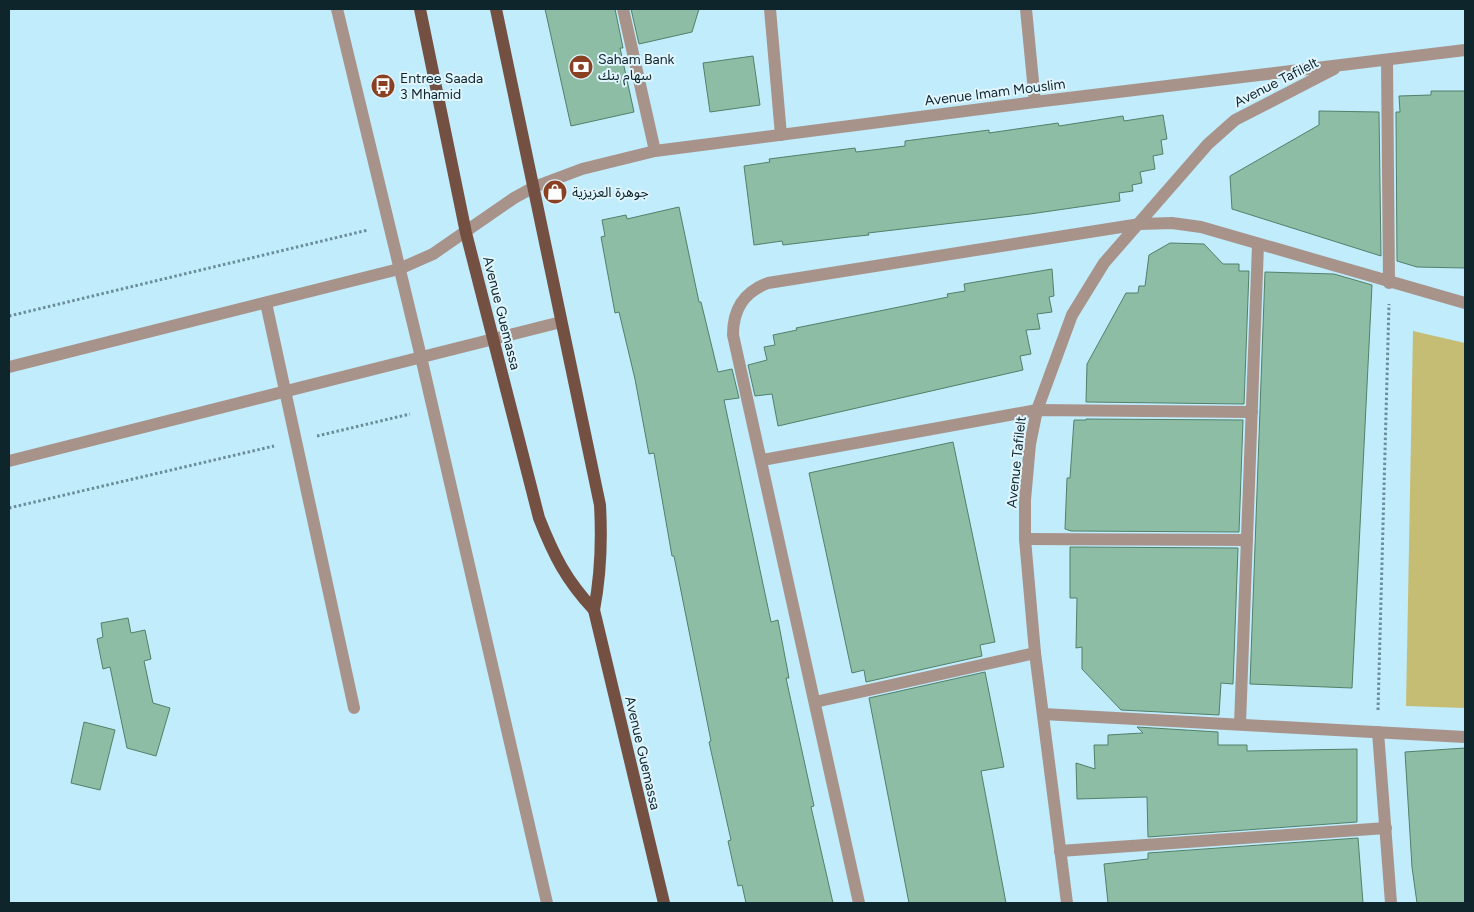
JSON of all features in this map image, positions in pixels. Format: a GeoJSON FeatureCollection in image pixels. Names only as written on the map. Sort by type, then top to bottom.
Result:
{"type":"FeatureCollection","features":[{"type":"Feature","properties":{"kind":"main road","name":"Avenue Guemassa"},"geometry":{"type":"LineString","coordinates":[[420,9],[466,233],[539,518],[553,555],[572,587],[594,610]]}},
{"type":"Feature","properties":{"kind":"main road","name":"Avenue Guemassa"},"geometry":{"type":"LineString","coordinates":[[496,9],[600,505],[602,541],[600,578],[594,610],[664,903]]}},
{"type":"Feature","properties":{"kind":"street"},"geometry":{"type":"LineString","coordinates":[[338,9],[433,408],[547,903]]}},
{"type":"Feature","properties":{"kind":"street"},"geometry":{"type":"LineString","coordinates":[[623,9],[655,151]]}},
{"type":"Feature","properties":{"kind":"street"},"geometry":{"type":"LineString","coordinates":[[770,9],[781,135]]}},
{"type":"Feature","properties":{"kind":"street"},"geometry":{"type":"LineString","coordinates":[[1026,9],[1035,102]]}},
{"type":"Feature","properties":{"kind":"street","name":"Avenue Imam Mouslim"},"geometry":{"type":"LineString","coordinates":[[9,367],[399,270],[433,254],[514,198],[534,187],[582,169],[655,151],[1035,102],[1465,50]]}},
{"type":"Feature","properties":{"kind":"street"},"geometry":{"type":"LineString","coordinates":[[1387,60],[1389,283]]}},
{"type":"Feature","properties":{"kind":"street","name":"Avenue Tafilelt"},"geometry":{"type":"LineString","coordinates":[[1067,903],[1035,653],[1025,539],[1025,500],[1030,444],[1037,410],[1072,315],[1104,263],[1208,144],[1235,120],[1343,65]]}},
{"type":"Feature","properties":{"kind":"street"},"geometry":{"type":"LineString","coordinates":[[859,903],[733,335],[734,318],[741,302],[757,287],[778,282],[1140,224],[1172,223],[1201,227],[1389,283],[1465,303]]}},
{"type":"Feature","properties":{"kind":"street"},"geometry":{"type":"LineString","coordinates":[[1240,724],[1258,245]]}},
{"type":"Feature","properties":{"kind":"street"},"geometry":{"type":"LineString","coordinates":[[266,303],[354,708]]}},
{"type":"Feature","properties":{"kind":"street"},"geometry":{"type":"LineString","coordinates":[[9,461],[561,322]]}},
{"type":"Feature","properties":{"kind":"street"},"geometry":{"type":"LineString","coordinates":[[762,460],[1037,410],[1252,412]]}},
{"type":"Feature","properties":{"kind":"street"},"geometry":{"type":"LineString","coordinates":[[1025,539],[1247,540]]}},
{"type":"Feature","properties":{"kind":"street"},"geometry":{"type":"LineString","coordinates":[[815,702],[1035,653]]}},
{"type":"Feature","properties":{"kind":"street"},"geometry":{"type":"LineString","coordinates":[[1043,714],[1465,737]]}},
{"type":"Feature","properties":{"kind":"street"},"geometry":{"type":"LineString","coordinates":[[1378,732],[1391,903]]}},
{"type":"Feature","properties":{"kind":"street"},"geometry":{"type":"LineString","coordinates":[[1060,851],[1386,828]]}},
{"type":"Feature","properties":{"kind":"path"},"geometry":{"type":"LineString","coordinates":[[9,316],[388,225]]}},
{"type":"Feature","properties":{"kind":"path"},"geometry":{"type":"LineString","coordinates":[[1378,732],[1389,283]]}},
{"type":"Feature","properties":{"kind":"path"},"geometry":{"type":"LineString","coordinates":[[9,508],[433,408]]}},
{"type":"Feature","properties":{"kind":"shaded area"},"geometry":{"type":"Polygon","coordinates":[[[1413,331],[1465,343],[1465,708],[1406,706],[1413,331]]]}},
{"type":"Feature","properties":{"kind":"building"},"geometry":{"type":"Polygon","coordinates":[[[545,9],[615,9],[623,48],[620,48],[634,112],[571,126],[545,9]]]}},
{"type":"Feature","properties":{"kind":"building"},"geometry":{"type":"Polygon","coordinates":[[[631,9],[699,9],[692,32],[639,44],[631,9]]]}},
{"type":"Feature","properties":{"kind":"building"},"geometry":{"type":"Polygon","coordinates":[[[753,56],[760,105],[710,112],[703,63],[753,56]]]}},
{"type":"Feature","properties":{"kind":"building"},"geometry":{"type":"Polygon","coordinates":[[[1431,91],[1465,91],[1465,268],[1417,267],[1397,261],[1396,112],[1400,112],[1399,96],[1431,95],[1431,91]]]}},
{"type":"Feature","properties":{"kind":"building"},"geometry":{"type":"Polygon","coordinates":[[[1319,111],[1379,112],[1381,256],[1232,209],[1230,176],[1319,125],[1319,111]]]}},
{"type":"Feature","properties":{"kind":"building"},"geometry":{"type":"Polygon","coordinates":[[[1163,115],[1167,139],[1161,140],[1163,154],[1153,156],[1155,169],[1140,172],[1142,183],[1132,185],[1133,191],[1119,193],[1120,201],[1030,214],[868,233],[869,235],[783,245],[782,241],[754,245],[744,166],[770,162],[769,159],[855,148],[856,152],[905,146],[905,141],[989,130],[989,133],[1058,123],[1059,126],[1123,116],[1124,121],[1163,115]]]}},
{"type":"Feature","properties":{"kind":"building"},"geometry":{"type":"Polygon","coordinates":[[[679,207],[699,302],[701,302],[718,372],[732,369],[739,398],[724,400],[771,622],[778,620],[789,678],[786,678],[814,806],[811,807],[833,903],[746,903],[742,885],[738,886],[728,841],[731,840],[709,742],[711,741],[674,556],[672,556],[654,453],[649,454],[635,379],[619,312],[615,313],[601,237],[605,236],[602,220],[626,215],[627,219],[679,207]]]}},
{"type":"Feature","properties":{"kind":"building"},"geometry":{"type":"Polygon","coordinates":[[[1170,243],[1204,244],[1223,264],[1239,264],[1239,271],[1249,271],[1244,404],[1086,402],[1087,364],[1126,293],[1138,293],[1139,286],[1145,286],[1149,255],[1170,243]]]}},
{"type":"Feature","properties":{"kind":"building"},"geometry":{"type":"Polygon","coordinates":[[[1052,269],[1054,296],[1049,297],[1052,312],[1037,314],[1040,329],[1026,330],[1031,354],[1020,356],[1023,370],[778,426],[772,394],[755,396],[748,365],[767,360],[764,347],[775,345],[773,335],[797,330],[796,328],[948,297],[947,294],[965,291],[964,284],[1052,269]]]}},
{"type":"Feature","properties":{"kind":"building"},"geometry":{"type":"Polygon","coordinates":[[[1265,272],[1334,274],[1372,285],[1352,688],[1250,684],[1265,272]]]}},
{"type":"Feature","properties":{"kind":"building"},"geometry":{"type":"Polygon","coordinates":[[[1074,420],[1243,420],[1239,532],[1071,531],[1065,529],[1067,478],[1070,478],[1074,420]]]}},
{"type":"Feature","properties":{"kind":"building"},"geometry":{"type":"Polygon","coordinates":[[[953,442],[995,642],[980,645],[982,656],[866,682],[864,670],[852,673],[809,473],[953,442]]]}},
{"type":"Feature","properties":{"kind":"building"},"geometry":{"type":"Polygon","coordinates":[[[1070,547],[1238,548],[1233,684],[1221,683],[1219,715],[1121,710],[1082,669],[1082,647],[1076,648],[1077,598],[1070,598],[1070,547]]]}},
{"type":"Feature","properties":{"kind":"building"},"geometry":{"type":"Polygon","coordinates":[[[128,618],[131,633],[145,630],[151,659],[144,661],[153,703],[170,708],[156,756],[127,748],[110,667],[103,669],[97,639],[103,637],[101,623],[128,618]]]}},
{"type":"Feature","properties":{"kind":"building"},"geometry":{"type":"Polygon","coordinates":[[[985,672],[1004,767],[981,771],[1006,903],[909,903],[869,698],[985,672]]]}},
{"type":"Feature","properties":{"kind":"building"},"geometry":{"type":"Polygon","coordinates":[[[84,722],[115,730],[100,790],[71,783],[84,722]]]}},
{"type":"Feature","properties":{"kind":"building"},"geometry":{"type":"Polygon","coordinates":[[[1137,727],[1218,732],[1218,745],[1247,745],[1247,751],[1357,749],[1357,822],[1148,837],[1147,797],[1077,799],[1076,763],[1095,769],[1094,745],[1108,745],[1108,735],[1143,733],[1137,727]]]}},
{"type":"Feature","properties":{"kind":"building"},"geometry":{"type":"Polygon","coordinates":[[[1465,748],[1465,903],[1417,903],[1412,867],[1405,752],[1465,748]]]}},
{"type":"Feature","properties":{"kind":"building"},"geometry":{"type":"Polygon","coordinates":[[[1358,838],[1363,903],[1108,903],[1104,864],[1148,859],[1148,853],[1358,838]]]}},
{"type":"Feature","properties":{"kind":"place","name":"Saham Bank سهام بنك"},"geometry":{"type":"Point","coordinates":[581,67]}},
{"type":"Feature","properties":{"kind":"place","name":"Entree Saada 3 Mhamid"},"geometry":{"type":"Point","coordinates":[383,86]}},
{"type":"Feature","properties":{"kind":"place","name":"جوهرة العزيزية"},"geometry":{"type":"Point","coordinates":[555,192]}}]}
